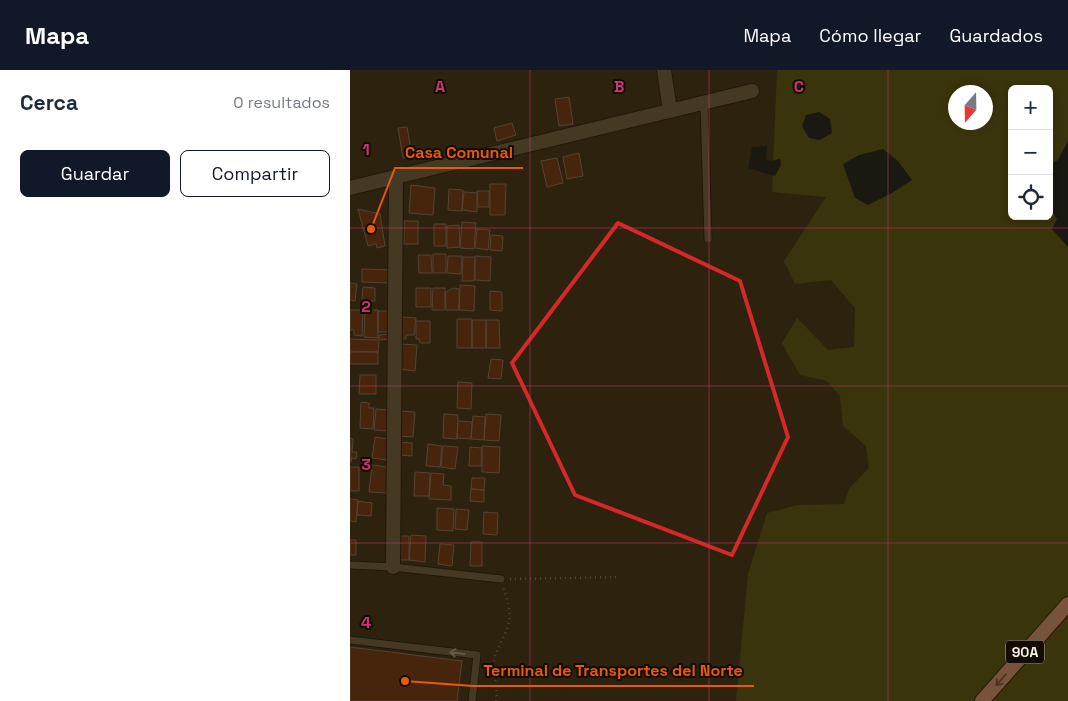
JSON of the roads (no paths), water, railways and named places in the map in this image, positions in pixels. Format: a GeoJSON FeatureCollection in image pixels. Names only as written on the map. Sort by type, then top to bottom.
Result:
{"type":"FeatureCollection","features":[{"type":"Feature","properties":{"kind":"highway","name":"90A"},"geometry":{"type":"LineString","coordinates":[[982,701],[1068,604]]}},
{"type":"Feature","properties":{"kind":"street"},"geometry":{"type":"LineString","coordinates":[[664,70],[670,111]]}},
{"type":"Feature","properties":{"kind":"street"},"geometry":{"type":"LineString","coordinates":[[350,188],[752,91]]}},
{"type":"Feature","properties":{"kind":"street"},"geometry":{"type":"LineString","coordinates":[[393,567],[396,178]]}},
{"type":"Feature","properties":{"kind":"lane"},"geometry":{"type":"LineString","coordinates":[[704,103],[708,239]]}},
{"type":"Feature","properties":{"kind":"lane"},"geometry":{"type":"LineString","coordinates":[[350,565],[393,567],[501,579]]}},
{"type":"Feature","properties":{"kind":"lane"},"geometry":{"type":"LineString","coordinates":[[350,640],[477,655],[472,701]]}},
{"type":"Feature","properties":{"kind":"place","name":"Casa Comunal"},"geometry":{"type":"Point","coordinates":[371,229]}},
{"type":"Feature","properties":{"kind":"place","name":"Terminal de Transportes del Norte"},"geometry":{"type":"Point","coordinates":[405,681]}}]}
